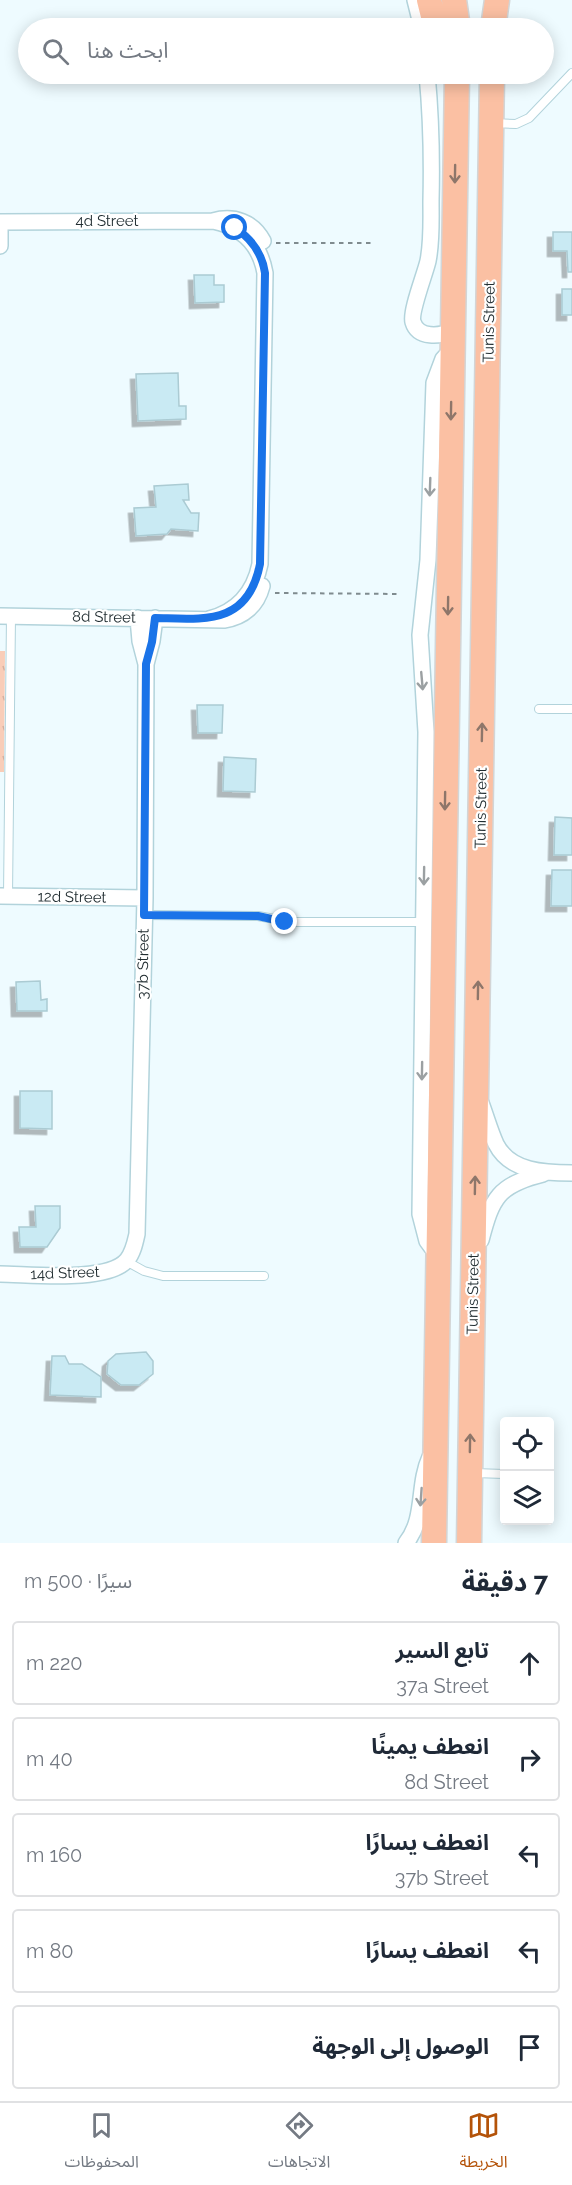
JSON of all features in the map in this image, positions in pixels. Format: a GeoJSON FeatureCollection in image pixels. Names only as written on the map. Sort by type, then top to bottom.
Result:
{"type":"FeatureCollection","features":[{"type":"Feature","properties":{"kind":"main road"},"geometry":{"type":"LineString","coordinates":[[429,0],[434,18]]}},
{"type":"Feature","properties":{"kind":"main road"},"geometry":{"type":"LineString","coordinates":[[454,0],[457,18]]}},
{"type":"Feature","properties":{"kind":"main road"},"geometry":{"type":"LineString","coordinates":[[494,18],[497,0]]}},
{"type":"Feature","properties":{"kind":"main road"},"geometry":{"type":"LineString","coordinates":[[442,84],[446,110],[456,146]]}},
{"type":"Feature","properties":{"kind":"main road"},"geometry":{"type":"LineString","coordinates":[[434,1543],[457,84]]}},
{"type":"Feature","properties":{"kind":"main road","name":"Tunis Street"},"geometry":{"type":"LineString","coordinates":[[469,1543],[492,84]]}},
{"type":"Feature","properties":{"kind":"street"},"geometry":{"type":"LineString","coordinates":[[415,0],[420,18]]}},
{"type":"Feature","properties":{"kind":"street"},"geometry":{"type":"LineString","coordinates":[[428,84],[431,237],[425,273],[412,316],[415,326],[423,334],[441,335],[452,340],[437,371],[432,396],[428,560],[420,635],[426,732],[420,1214],[427,1241],[438,1256]]}},
{"type":"Feature","properties":{"kind":"street","name":"4d Street"},"geometry":{"type":"LineString","coordinates":[[0,222],[232,219],[244,222],[251,233]]}},
{"type":"Feature","properties":{"kind":"street"},"geometry":{"type":"LineString","coordinates":[[0,222],[0,246]]}},
{"type":"Feature","properties":{"kind":"street"},"geometry":{"type":"LineString","coordinates":[[251,233],[264,243],[267,261],[260,564],[262,578],[252,600]]}},
{"type":"Feature","properties":{"kind":"street"},"geometry":{"type":"LineString","coordinates":[[251,233],[265,273]]}},
{"type":"Feature","properties":{"kind":"street","name":"8d Street"},"geometry":{"type":"LineString","coordinates":[[5,616],[209,619],[252,600]]}},
{"type":"Feature","properties":{"kind":"street","name":"37b Street"},"geometry":{"type":"LineString","coordinates":[[126,1261],[135,1244],[139,1224],[145,898],[146,664],[140,641],[138,618]]}},
{"type":"Feature","properties":{"kind":"street","name":"37b Street"},"geometry":{"type":"LineString","coordinates":[[146,664],[155,618]]}},
{"type":"Feature","properties":{"kind":"street","name":"12d Street"},"geometry":{"type":"LineString","coordinates":[[4,896],[145,898]]}},
{"type":"Feature","properties":{"kind":"street"},"geometry":{"type":"LineString","coordinates":[[476,1089],[496,1143],[504,1155],[525,1168],[549,1173],[572,1173]]}},
{"type":"Feature","properties":{"kind":"street"},"geometry":{"type":"LineString","coordinates":[[473,1269],[487,1218],[496,1199],[515,1183],[549,1173]]}},
{"type":"Feature","properties":{"kind":"street","name":"14d Street"},"geometry":{"type":"LineString","coordinates":[[0,1274],[99,1274],[118,1267],[126,1261]]}},
{"type":"Feature","properties":{"kind":"street"},"geometry":{"type":"LineString","coordinates":[[406,1543],[418,1524],[423,1475],[435,1449]]}},
{"type":"Feature","properties":{"kind":"lane"},"geometry":{"type":"LineString","coordinates":[[492,122],[516,124],[522,122],[534,113],[572,74]]}},
{"type":"Feature","properties":{"kind":"lane"},"geometry":{"type":"LineString","coordinates":[[4,896],[9,781],[5,616]]}},
{"type":"Feature","properties":{"kind":"lane"},"geometry":{"type":"LineString","coordinates":[[538,709],[572,709]]}},
{"type":"Feature","properties":{"kind":"lane"},"geometry":{"type":"LineString","coordinates":[[0,781],[9,781]]}},
{"type":"Feature","properties":{"kind":"lane"},"geometry":{"type":"LineString","coordinates":[[144,915],[258,916],[291,922],[423,922]]}},
{"type":"Feature","properties":{"kind":"lane"},"geometry":{"type":"LineString","coordinates":[[126,1261],[144,1271],[163,1276],[264,1276]]}},
{"type":"Feature","properties":{"kind":"lane"},"geometry":{"type":"LineString","coordinates":[[470,1473],[500,1474]]}},
{"type":"Feature","properties":{"kind":"path"},"geometry":{"type":"LineString","coordinates":[[264,243],[375,243]]}},
{"type":"Feature","properties":{"kind":"path"},"geometry":{"type":"LineString","coordinates":[[252,600],[399,594]]}},
{"type":"Feature","properties":{"kind":"green space"},"geometry":{"type":"Polygon","coordinates":[[[0,651],[5,651],[4,772],[0,772],[0,651]]]}},
{"type":"Feature","properties":{"kind":"building"},"geometry":{"type":"Polygon","coordinates":[[[553,232],[572,232],[572,272],[568,272],[567,251],[553,251],[553,232]]]}},
{"type":"Feature","properties":{"kind":"building"},"geometry":{"type":"Polygon","coordinates":[[[194,275],[214,275],[214,285],[224,285],[224,302],[195,303],[194,275]]]}},
{"type":"Feature","properties":{"kind":"building"},"geometry":{"type":"Polygon","coordinates":[[[562,289],[572,289],[572,315],[562,315],[562,289]]]}},
{"type":"Feature","properties":{"kind":"building"},"geometry":{"type":"Polygon","coordinates":[[[178,373],[179,406],[186,406],[186,419],[138,421],[136,374],[178,373]]]}},
{"type":"Feature","properties":{"kind":"building"},"geometry":{"type":"Polygon","coordinates":[[[188,484],[189,500],[183,500],[191,513],[199,513],[198,531],[171,529],[167,534],[136,536],[134,508],[156,507],[154,486],[188,484]]]}},
{"type":"Feature","properties":{"kind":"building"},"geometry":{"type":"Polygon","coordinates":[[[197,705],[223,705],[222,733],[198,733],[197,705]]]}},
{"type":"Feature","properties":{"kind":"building"},"geometry":{"type":"Polygon","coordinates":[[[224,757],[256,759],[255,792],[223,791],[224,757]]]}},
{"type":"Feature","properties":{"kind":"building"},"geometry":{"type":"Polygon","coordinates":[[[555,817],[572,818],[572,855],[554,855],[555,817]]]}},
{"type":"Feature","properties":{"kind":"building"},"geometry":{"type":"Polygon","coordinates":[[[552,870],[572,870],[572,906],[551,906],[552,870]]]}},
{"type":"Feature","properties":{"kind":"building"},"geometry":{"type":"Polygon","coordinates":[[[40,981],[41,1000],[47,999],[47,1011],[17,1011],[16,982],[40,981]]]}},
{"type":"Feature","properties":{"kind":"building"},"geometry":{"type":"Polygon","coordinates":[[[20,1091],[52,1091],[52,1129],[20,1128],[20,1091]]]}},
{"type":"Feature","properties":{"kind":"building"},"geometry":{"type":"Polygon","coordinates":[[[35,1206],[60,1206],[60,1228],[47,1247],[20,1247],[19,1227],[36,1227],[35,1206]]]}},
{"type":"Feature","properties":{"kind":"building"},"geometry":{"type":"Polygon","coordinates":[[[146,1352],[153,1361],[153,1374],[139,1385],[121,1385],[107,1374],[108,1361],[116,1354],[146,1352]]]}},
{"type":"Feature","properties":{"kind":"building"},"geometry":{"type":"Polygon","coordinates":[[[52,1356],[65,1356],[69,1364],[82,1364],[101,1377],[101,1397],[50,1395],[52,1356]]]}},
{"type":"Feature","properties":{"kind":"route"},"geometry":{"type":"LineString","coordinates":[[235,228],[253,243],[261,257],[265,273],[260,564],[249,592],[236,607],[227,612],[209,619],[155,618],[146,664],[144,915],[258,916],[285,922]]}}]}
